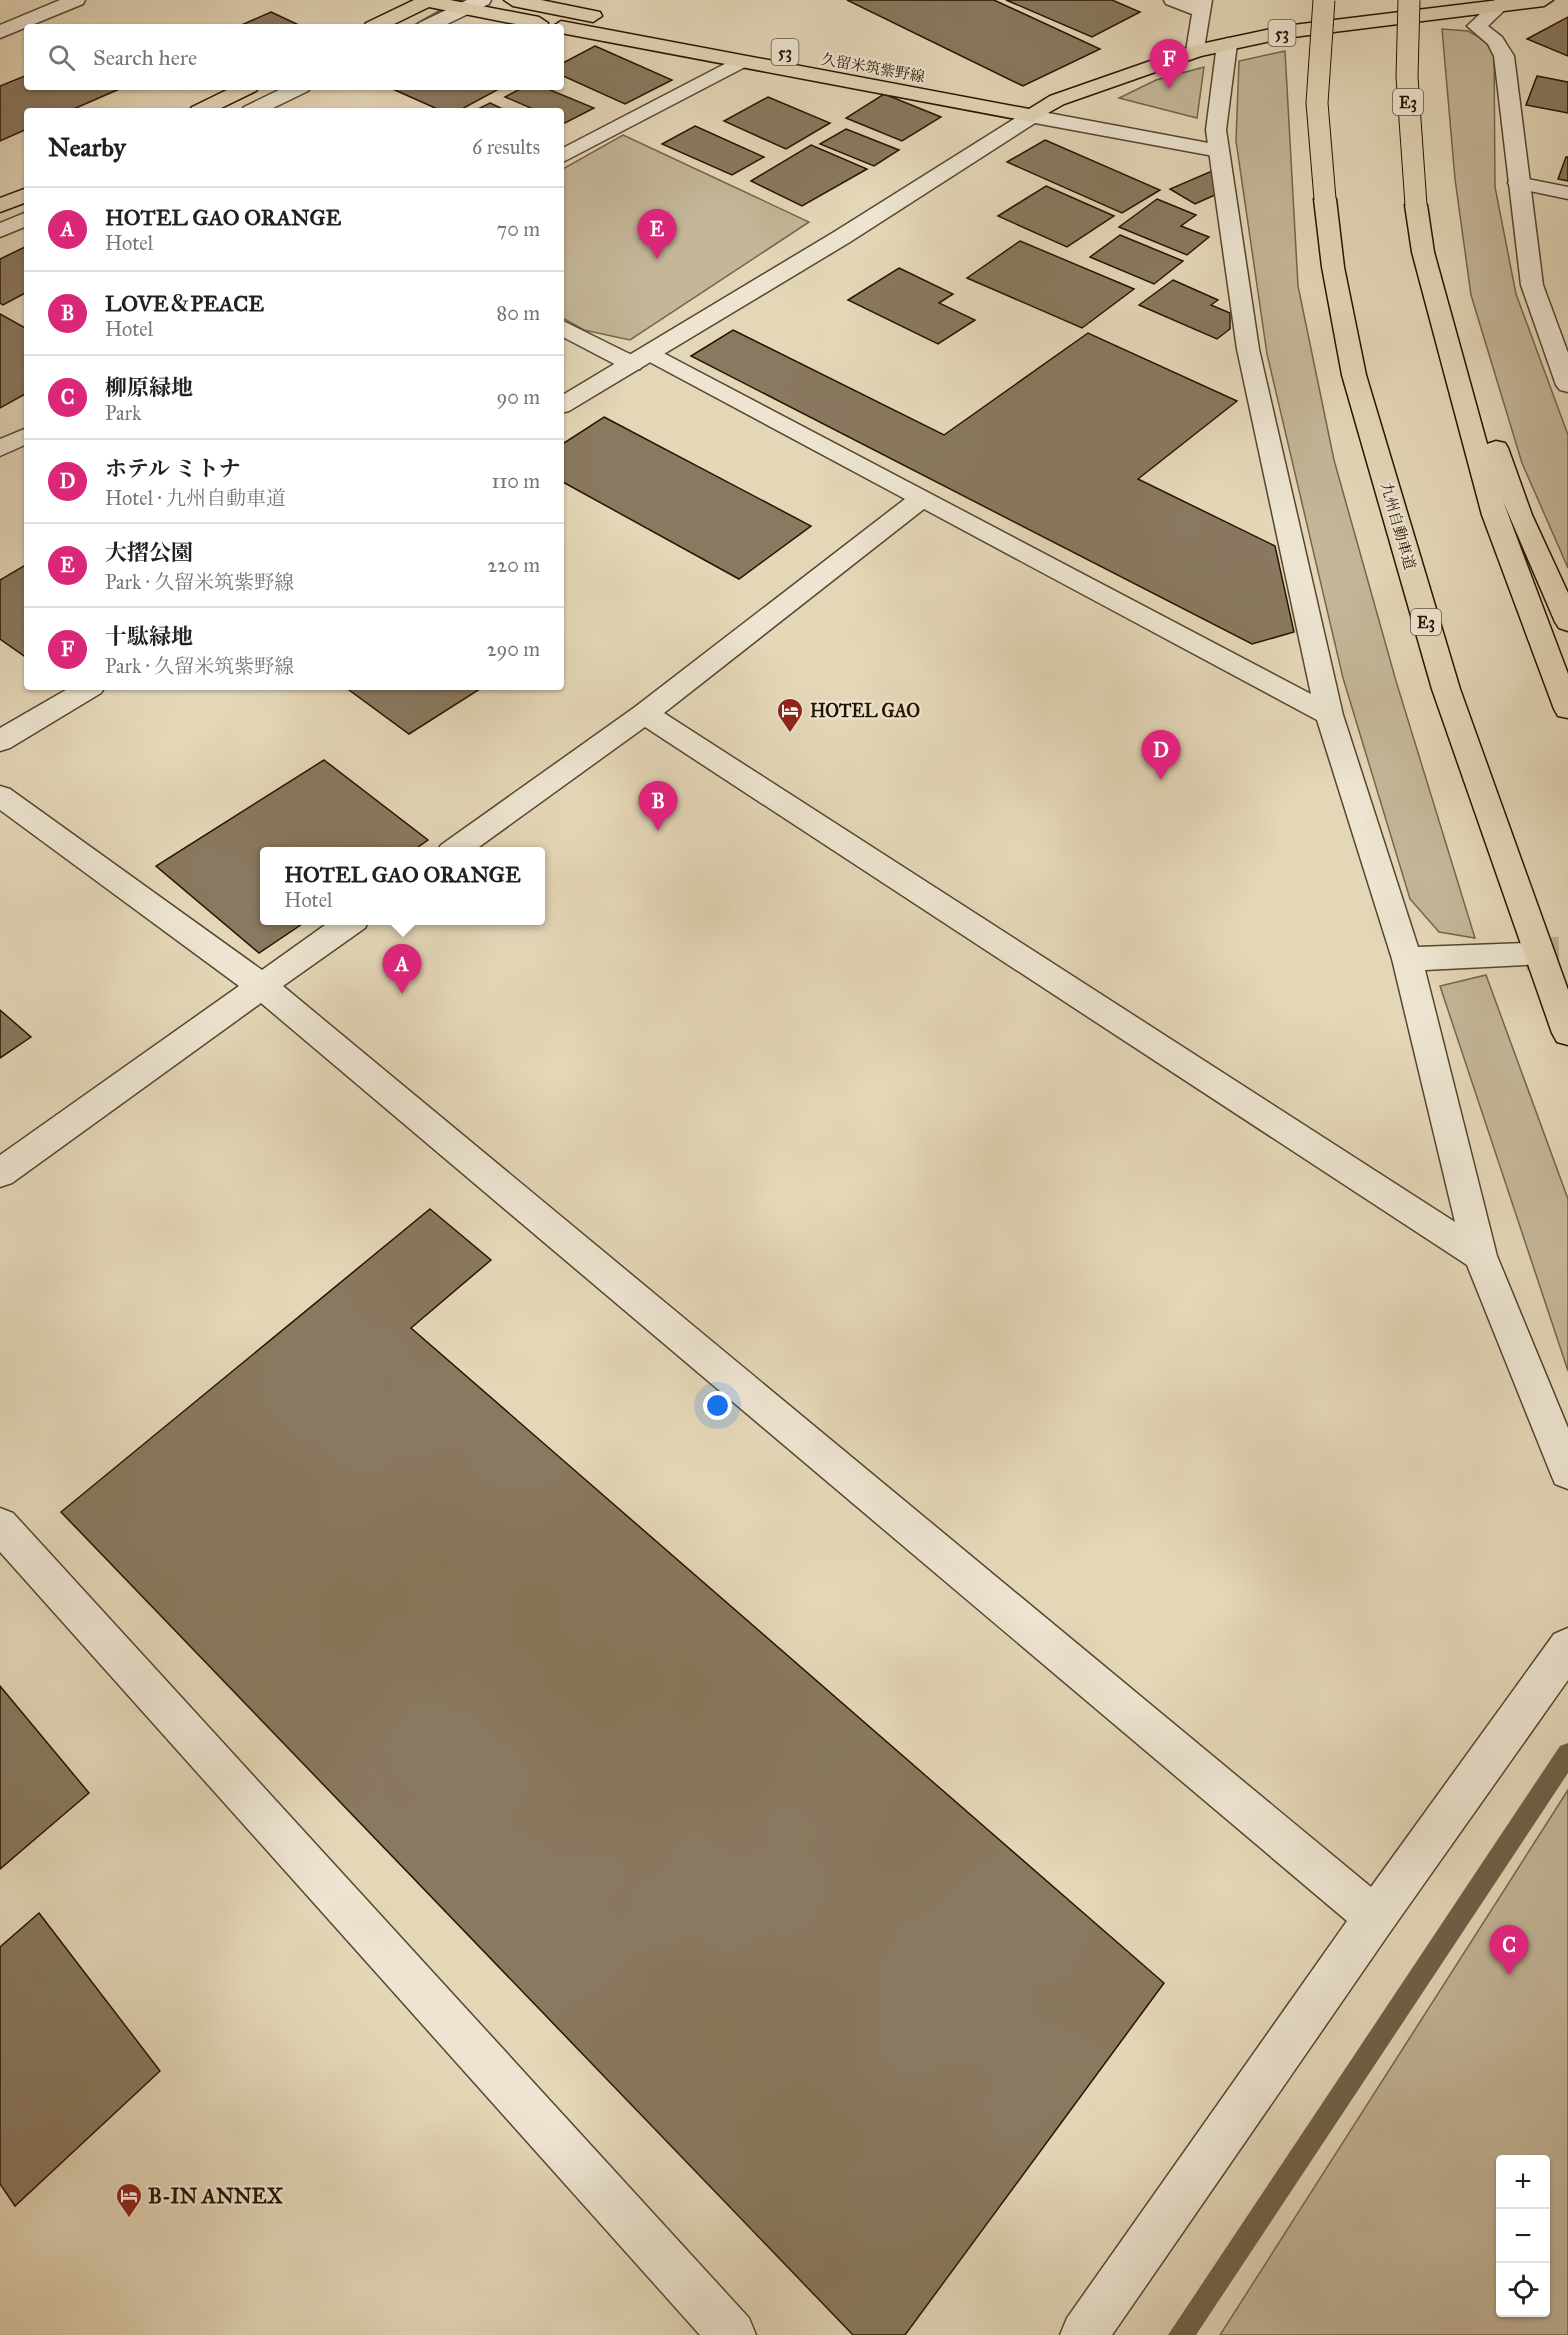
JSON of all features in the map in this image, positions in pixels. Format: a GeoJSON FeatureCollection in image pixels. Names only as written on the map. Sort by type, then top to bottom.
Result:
{"type":"FeatureCollection","features":[{"type":"Feature","properties":{"kind":"main road","name":"久留米筑紫野線"},"geometry":{"type":"LineString","coordinates":[[379,24],[424,0],[544,24]]}},
{"type":"Feature","properties":{"kind":"main road","name":"久留米筑紫野線"},"geometry":{"type":"LineString","coordinates":[[513,0],[941,80]]}},
{"type":"Feature","properties":{"kind":"main road","name":"九州自動車道"},"geometry":{"type":"LineString","coordinates":[[1324,0],[1317,103],[1333,267],[1354,375],[1446,689],[1568,1033]]}},
{"type":"Feature","properties":{"kind":"main road","name":"E3"},"geometry":{"type":"LineString","coordinates":[[1409,0],[1406,31],[1408,103],[1416,205],[1423,252],[1494,515],[1568,709]]}},
{"type":"Feature","properties":{"kind":"main road","name":"久留米筑紫野線"},"geometry":{"type":"LineString","coordinates":[[564,28],[740,62],[1033,106],[1057,100],[1197,51],[1227,44],[1285,32],[1502,3],[1544,0]]}},
{"type":"Feature","properties":{"kind":"main road"},"geometry":{"type":"LineString","coordinates":[[205,108],[243,90]]}},
{"type":"Feature","properties":{"kind":"main road"},"geometry":{"type":"LineString","coordinates":[[0,206],[24,195]]}},
{"type":"Feature","properties":{"kind":"main road"},"geometry":{"type":"LineString","coordinates":[[1423,252],[1520,515],[1568,622]]}},
{"type":"Feature","properties":{"kind":"street"},"geometry":{"type":"LineString","coordinates":[[0,32],[76,0]]}},
{"type":"Feature","properties":{"kind":"street"},"geometry":{"type":"LineString","coordinates":[[432,24],[482,0]]}},
{"type":"Feature","properties":{"kind":"street"},"geometry":{"type":"LineString","coordinates":[[1173,0],[1202,5],[1197,51]]}},
{"type":"Feature","properties":{"kind":"street"},"geometry":{"type":"LineString","coordinates":[[1502,3],[1476,26],[1495,41],[1504,56],[1519,194],[1532,285],[1568,385]]}},
{"type":"Feature","properties":{"kind":"street"},"geometry":{"type":"LineString","coordinates":[[1227,44],[1209,135],[1248,349],[1329,715],[1407,959],[1480,1256],[1568,1472]]}},
{"type":"Feature","properties":{"kind":"street"},"geometry":{"type":"LineString","coordinates":[[564,155],[740,62]]}},
{"type":"Feature","properties":{"kind":"street"},"geometry":{"type":"LineString","coordinates":[[257,108],[295,90]]}},
{"type":"Feature","properties":{"kind":"street"},"geometry":{"type":"LineString","coordinates":[[1057,100],[1091,106]]}},
{"type":"Feature","properties":{"kind":"street"},"geometry":{"type":"LineString","coordinates":[[564,404],[842,237],[1033,106],[1209,135]]}},
{"type":"Feature","properties":{"kind":"street"},"geometry":{"type":"LineString","coordinates":[[1519,194],[1568,193]]}},
{"type":"Feature","properties":{"kind":"street"},"geometry":{"type":"LineString","coordinates":[[1519,194],[1568,213]]}},
{"type":"Feature","properties":{"kind":"street"},"geometry":{"type":"LineString","coordinates":[[0,231],[24,219]]}},
{"type":"Feature","properties":{"kind":"street"},"geometry":{"type":"LineString","coordinates":[[564,328],[642,359],[922,498],[1329,715]]}},
{"type":"Feature","properties":{"kind":"street"},"geometry":{"type":"LineString","coordinates":[[0,449],[24,437]]}},
{"type":"Feature","properties":{"kind":"street"},"geometry":{"type":"LineString","coordinates":[[458,847],[645,714],[922,498]]}},
{"type":"Feature","properties":{"kind":"street"},"geometry":{"type":"LineString","coordinates":[[0,741],[86,690]]}},
{"type":"Feature","properties":{"kind":"street"},"geometry":{"type":"LineString","coordinates":[[645,714],[1480,1256]]}},
{"type":"Feature","properties":{"kind":"street"},"geometry":{"type":"LineString","coordinates":[[0,796],[262,986],[1375,1917]]}},
{"type":"Feature","properties":{"kind":"street"},"geometry":{"type":"LineString","coordinates":[[0,1173],[348,925]]}},
{"type":"Feature","properties":{"kind":"street"},"geometry":{"type":"LineString","coordinates":[[1407,959],[1527,954]]}},
{"type":"Feature","properties":{"kind":"street"},"geometry":{"type":"LineString","coordinates":[[0,1525],[732,2335]]}},
{"type":"Feature","properties":{"kind":"street"},"geometry":{"type":"LineString","coordinates":[[1084,2335],[1375,1917],[1568,1647]]}},
{"type":"Feature","properties":{"kind":"shaded area"},"geometry":{"type":"Polygon","coordinates":[[[1442,29],[1468,31],[1494,45],[1495,187],[1516,294],[1568,435],[1568,568],[1522,463],[1471,295],[1455,179],[1442,29]]]}},
{"type":"Feature","properties":{"kind":"shaded area"},"geometry":{"type":"Polygon","coordinates":[[[1285,51],[1298,286],[1334,460],[1396,681],[1475,938],[1439,932],[1410,899],[1343,678],[1267,354],[1236,141],[1239,61],[1285,51]]]}},
{"type":"Feature","properties":{"kind":"shaded area"},"geometry":{"type":"Polygon","coordinates":[[[1204,67],[1197,118],[1119,98],[1156,80],[1204,67]]]}},
{"type":"Feature","properties":{"kind":"shaded area"},"geometry":{"type":"Polygon","coordinates":[[[623,135],[809,222],[630,340],[584,330],[564,319],[564,168],[623,135]]]}},
{"type":"Feature","properties":{"kind":"shaded area"},"geometry":{"type":"Polygon","coordinates":[[[1486,975],[1568,1199],[1568,1371],[1440,986],[1486,975]]]}},
{"type":"Feature","properties":{"kind":"shaded area"},"geometry":{"type":"Polygon","coordinates":[[[1568,1790],[1568,2335],[1220,2335],[1568,1790]]]}},
{"type":"Feature","properties":{"kind":"building"},"geometry":{"type":"Polygon","coordinates":[[[847,0],[994,0],[1100,49],[1023,86],[847,0]]]}},
{"type":"Feature","properties":{"kind":"building"},"geometry":{"type":"Polygon","coordinates":[[[1006,0],[1112,0],[1140,12],[1092,37],[1006,0]]]}},
{"type":"Feature","properties":{"kind":"building"},"geometry":{"type":"Polygon","coordinates":[[[271,12],[297,24],[244,24],[271,12]]]}},
{"type":"Feature","properties":{"kind":"building"},"geometry":{"type":"Polygon","coordinates":[[[1568,17],[1568,56],[1527,39],[1568,17]]]}},
{"type":"Feature","properties":{"kind":"building"},"geometry":{"type":"Polygon","coordinates":[[[595,46],[672,80],[625,104],[564,76],[564,62],[595,46]]]}},
{"type":"Feature","properties":{"kind":"building"},"geometry":{"type":"Polygon","coordinates":[[[24,76],[24,90],[117,90],[76,108],[24,108],[24,130],[0,141],[0,86],[24,76]]]}},
{"type":"Feature","properties":{"kind":"building"},"geometry":{"type":"Polygon","coordinates":[[[1537,76],[1568,82],[1568,113],[1526,105],[1537,76]]]}},
{"type":"Feature","properties":{"kind":"building"},"geometry":{"type":"Polygon","coordinates":[[[395,90],[497,90],[464,108],[435,108],[395,90]]]}},
{"type":"Feature","properties":{"kind":"building"},"geometry":{"type":"Polygon","coordinates":[[[518,90],[550,90],[594,108],[565,123],[564,108],[531,108],[505,97],[518,90]]]}},
{"type":"Feature","properties":{"kind":"building"},"geometry":{"type":"Polygon","coordinates":[[[884,94],[941,117],[902,141],[846,118],[884,94]]]}},
{"type":"Feature","properties":{"kind":"building"},"geometry":{"type":"Polygon","coordinates":[[[768,97],[830,123],[786,149],[724,121],[768,97]]]}},
{"type":"Feature","properties":{"kind":"building"},"geometry":{"type":"Polygon","coordinates":[[[490,103],[501,108],[480,108],[490,103]]]}},
{"type":"Feature","properties":{"kind":"building"},"geometry":{"type":"Polygon","coordinates":[[[695,126],[764,157],[732,175],[662,144],[695,126]]]}},
{"type":"Feature","properties":{"kind":"building"},"geometry":{"type":"Polygon","coordinates":[[[846,129],[899,150],[874,166],[820,144],[846,129]]]}},
{"type":"Feature","properties":{"kind":"building"},"geometry":{"type":"Polygon","coordinates":[[[1045,140],[1160,190],[1122,213],[1007,162],[1045,140]]]}},
{"type":"Feature","properties":{"kind":"building"},"geometry":{"type":"Polygon","coordinates":[[[811,145],[867,169],[802,206],[751,181],[811,145]]]}},
{"type":"Feature","properties":{"kind":"building"},"geometry":{"type":"Polygon","coordinates":[[[1566,157],[1568,157],[1568,181],[1558,179],[1566,157]]]}},
{"type":"Feature","properties":{"kind":"building"},"geometry":{"type":"Polygon","coordinates":[[[1212,171],[1217,194],[1195,204],[1170,189],[1212,171]]]}},
{"type":"Feature","properties":{"kind":"building"},"geometry":{"type":"Polygon","coordinates":[[[1046,186],[1114,216],[1067,247],[998,216],[1046,186]]]}},
{"type":"Feature","properties":{"kind":"building"},"geometry":{"type":"Polygon","coordinates":[[[1157,199],[1196,215],[1181,226],[1209,237],[1187,255],[1119,227],[1157,199]]]}},
{"type":"Feature","properties":{"kind":"building"},"geometry":{"type":"Polygon","coordinates":[[[1120,235],[1183,261],[1154,284],[1090,257],[1120,235]]]}},
{"type":"Feature","properties":{"kind":"building"},"geometry":{"type":"Polygon","coordinates":[[[1020,241],[1134,289],[1082,328],[967,278],[1020,241]]]}},
{"type":"Feature","properties":{"kind":"building"},"geometry":{"type":"Polygon","coordinates":[[[24,247],[24,294],[3,305],[0,303],[0,259],[24,247]]]}},
{"type":"Feature","properties":{"kind":"building"},"geometry":{"type":"Polygon","coordinates":[[[899,268],[953,294],[939,303],[975,320],[938,344],[848,300],[899,268]]]}},
{"type":"Feature","properties":{"kind":"building"},"geometry":{"type":"Polygon","coordinates":[[[1173,280],[1218,300],[1211,305],[1230,313],[1230,329],[1217,339],[1139,305],[1173,280]]]}},
{"type":"Feature","properties":{"kind":"building"},"geometry":{"type":"Polygon","coordinates":[[[0,314],[24,327],[24,395],[0,408],[0,314]]]}},
{"type":"Feature","properties":{"kind":"building"},"geometry":{"type":"Polygon","coordinates":[[[733,330],[944,435],[1088,333],[1237,401],[1138,479],[1275,546],[1294,632],[1252,644],[691,356],[733,330]]]}},
{"type":"Feature","properties":{"kind":"building"},"geometry":{"type":"Polygon","coordinates":[[[604,417],[811,526],[739,579],[564,483],[564,443],[604,417]]]}},
{"type":"Feature","properties":{"kind":"building"},"geometry":{"type":"Polygon","coordinates":[[[24,566],[24,656],[0,639],[0,580],[24,566]]]}},
{"type":"Feature","properties":{"kind":"building"},"geometry":{"type":"Polygon","coordinates":[[[349,690],[478,690],[409,734],[349,690]]]}},
{"type":"Feature","properties":{"kind":"building"},"geometry":{"type":"Polygon","coordinates":[[[324,760],[428,840],[418,847],[260,847],[260,925],[301,925],[259,953],[156,866],[324,760]]]}},
{"type":"Feature","properties":{"kind":"building"},"geometry":{"type":"Polygon","coordinates":[[[0,1010],[31,1037],[0,1058],[0,1010]]]}},
{"type":"Feature","properties":{"kind":"building"},"geometry":{"type":"Polygon","coordinates":[[[430,1209],[491,1260],[411,1328],[1164,1983],[905,2335],[853,2335],[61,1512],[430,1209]]]}},
{"type":"Feature","properties":{"kind":"building"},"geometry":{"type":"Polygon","coordinates":[[[0,1686],[89,1793],[0,1869],[0,1686]]]}},
{"type":"Feature","properties":{"kind":"building"},"geometry":{"type":"Polygon","coordinates":[[[39,1913],[160,2071],[15,2206],[0,2184],[0,1947],[39,1913]]]}},
{"type":"Feature","properties":{"kind":"waterway"},"geometry":{"type":"LineString","coordinates":[[420,24],[464,0]]}},
{"type":"Feature","properties":{"kind":"waterway"},"geometry":{"type":"LineString","coordinates":[[1181,2335],[1568,1754]]}},
{"type":"Feature","properties":{"kind":"tunnel"},"geometry":{"type":"LineString","coordinates":[[1526,954],[1568,953]]}},
{"type":"Feature","properties":{"kind":"place","name":"十駄緑地"},"geometry":{"type":"Point","coordinates":[1169,89]}},
{"type":"Feature","properties":{"kind":"place","name":"大摺公園"},"geometry":{"type":"Point","coordinates":[657,259]}},
{"type":"Feature","properties":{"kind":"place","name":"HOTEL GAO"},"geometry":{"type":"Point","coordinates":[790,734]}},
{"type":"Feature","properties":{"kind":"place","name":"ホテル ミトナ"},"geometry":{"type":"Point","coordinates":[1161,780]}},
{"type":"Feature","properties":{"kind":"place","name":"LOVE＆PEACE"},"geometry":{"type":"Point","coordinates":[658,831]}},
{"type":"Feature","properties":{"kind":"place","name":"HOTEL GAO ORANGE"},"geometry":{"type":"Point","coordinates":[402,994]}},
{"type":"Feature","properties":{"kind":"place","name":"柳原緑地"},"geometry":{"type":"Point","coordinates":[1509,1975]}},
{"type":"Feature","properties":{"kind":"place","name":"B-IN ANNEX"},"geometry":{"type":"Point","coordinates":[129,2219]}}]}
